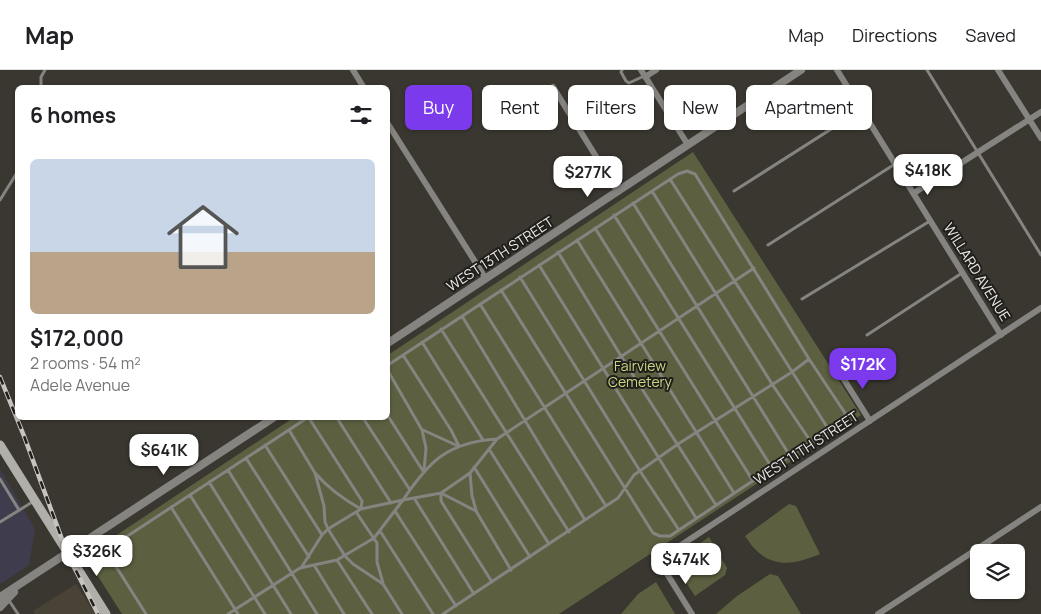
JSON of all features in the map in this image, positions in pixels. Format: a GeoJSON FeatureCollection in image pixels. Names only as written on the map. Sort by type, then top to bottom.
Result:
{"type":"FeatureCollection","features":[{"type":"Feature","properties":{"kind":"main road"},"geometry":{"type":"LineString","coordinates":[[0,445],[106,614]]}},
{"type":"Feature","properties":{"kind":"street"},"geometry":{"type":"LineString","coordinates":[[353,70],[362,85]]}},
{"type":"Feature","properties":{"kind":"street"},"geometry":{"type":"LineString","coordinates":[[656,70],[644,74],[688,145]]}},
{"type":"Feature","properties":{"kind":"street","name":"WEST 13TH STREET"},"geometry":{"type":"LineString","coordinates":[[390,342],[801,70]]}},
{"type":"Feature","properties":{"kind":"street","name":"WILLARD AVENUE"},"geometry":{"type":"LineString","coordinates":[[837,70],[846,85]]}},
{"type":"Feature","properties":{"kind":"street"},"geometry":{"type":"LineString","coordinates":[[998,70],[1041,138]]}},
{"type":"Feature","properties":{"kind":"street"},"geometry":{"type":"LineString","coordinates":[[558,95],[618,192]]}},
{"type":"Feature","properties":{"kind":"street"},"geometry":{"type":"LineString","coordinates":[[914,193],[1041,112]]}},
{"type":"Feature","properties":{"kind":"street","name":"WILLARD AVENUE"},"geometry":{"type":"LineString","coordinates":[[872,126],[1001,334]]}},
{"type":"Feature","properties":{"kind":"street"},"geometry":{"type":"LineString","coordinates":[[390,127],[486,279]]}},
{"type":"Feature","properties":{"kind":"street","name":"WEST 11TH STREET"},"geometry":{"type":"LineString","coordinates":[[692,614],[664,569],[663,561],[666,555],[1041,308]]}},
{"type":"Feature","properties":{"kind":"street"},"geometry":{"type":"LineString","coordinates":[[838,370],[870,420]]}},
{"type":"Feature","properties":{"kind":"street"},"geometry":{"type":"LineString","coordinates":[[0,607],[4,598],[20,584],[271,420]]}},
{"type":"Feature","properties":{"kind":"street"},"geometry":{"type":"LineString","coordinates":[[878,614],[1041,507]]}},
{"type":"Feature","properties":{"kind":"lane"},"geometry":{"type":"LineString","coordinates":[[41,85],[41,77],[45,70]]}},
{"type":"Feature","properties":{"kind":"lane"},"geometry":{"type":"LineString","coordinates":[[622,70],[622,76],[629,83],[644,74]]}},
{"type":"Feature","properties":{"kind":"lane"},"geometry":{"type":"LineString","coordinates":[[927,70],[1041,255]]}},
{"type":"Feature","properties":{"kind":"lane"},"geometry":{"type":"LineString","coordinates":[[734,191],[830,130]]}},
{"type":"Feature","properties":{"kind":"lane"},"geometry":{"type":"LineString","coordinates":[[768,245],[895,164]]}},
{"type":"Feature","properties":{"kind":"lane"},"geometry":{"type":"LineString","coordinates":[[390,364],[441,329],[633,203],[678,174],[687,171],[695,174],[809,359],[845,413],[845,420],[670,536],[660,536],[653,533],[501,290]]}},
{"type":"Feature","properties":{"kind":"lane"},"geometry":{"type":"LineString","coordinates":[[0,200],[15,176]]}},
{"type":"Feature","properties":{"kind":"lane"},"geometry":{"type":"LineString","coordinates":[[670,179],[829,430]]}},
{"type":"Feature","properties":{"kind":"lane"},"geometry":{"type":"LineString","coordinates":[[652,191],[772,384],[811,442]]}},
{"type":"Feature","properties":{"kind":"lane"},"geometry":{"type":"LineString","coordinates":[[633,203],[790,456]]}},
{"type":"Feature","properties":{"kind":"lane"},"geometry":{"type":"LineString","coordinates":[[614,216],[772,468]]}},
{"type":"Feature","properties":{"kind":"lane"},"geometry":{"type":"LineString","coordinates":[[802,299],[931,221]]}},
{"type":"Feature","properties":{"kind":"lane"},"geometry":{"type":"LineString","coordinates":[[595,228],[658,332],[753,481]]}},
{"type":"Feature","properties":{"kind":"lane"},"geometry":{"type":"LineString","coordinates":[[577,240],[734,493]]}},
{"type":"Feature","properties":{"kind":"lane"},"geometry":{"type":"LineString","coordinates":[[558,252],[716,505]]}},
{"type":"Feature","properties":{"kind":"lane"},"geometry":{"type":"LineString","coordinates":[[540,265],[696,518]]}},
{"type":"Feature","properties":{"kind":"lane"},"geometry":{"type":"LineString","coordinates":[[301,568],[322,535],[328,529],[361,509],[440,493],[470,474],[497,439],[754,268]]}},
{"type":"Feature","properties":{"kind":"lane"},"geometry":{"type":"LineString","coordinates":[[866,335],[963,273]]}},
{"type":"Feature","properties":{"kind":"lane"},"geometry":{"type":"LineString","coordinates":[[520,277],[640,471],[679,530]]}},
{"type":"Feature","properties":{"kind":"lane"},"geometry":{"type":"LineString","coordinates":[[480,304],[606,506]]}},
{"type":"Feature","properties":{"kind":"lane"},"geometry":{"type":"LineString","coordinates":[[462,316],[585,520]]}},
{"type":"Feature","properties":{"kind":"lane"},"geometry":{"type":"LineString","coordinates":[[441,329],[569,532]]}},
{"type":"Feature","properties":{"kind":"lane"},"geometry":{"type":"LineString","coordinates":[[422,342],[483,440]]}},
{"type":"Feature","properties":{"kind":"lane"},"geometry":{"type":"LineString","coordinates":[[403,355],[451,430],[459,446]]}},
{"type":"Feature","properties":{"kind":"lane"},"geometry":{"type":"LineString","coordinates":[[443,614],[618,498],[634,475],[659,457],[734,407],[792,372],[809,359]]}},
{"type":"Feature","properties":{"kind":"lane"},"geometry":{"type":"LineString","coordinates":[[390,374],[422,430],[426,448],[424,472]]}},
{"type":"Feature","properties":{"kind":"lane"},"geometry":{"type":"LineString","coordinates":[[390,419],[424,472]]}},
{"type":"Feature","properties":{"kind":"lane"},"geometry":{"type":"LineString","coordinates":[[146,614],[110,557],[115,546],[171,507],[305,420]]}},
{"type":"Feature","properties":{"kind":"lane"},"geometry":{"type":"LineString","coordinates":[[309,420],[362,501],[361,509]]}},
{"type":"Feature","properties":{"kind":"lane"},"geometry":{"type":"LineString","coordinates":[[337,420],[391,503]]}},
{"type":"Feature","properties":{"kind":"lane"},"geometry":{"type":"LineString","coordinates":[[364,420],[410,490]]}},
{"type":"Feature","properties":{"kind":"lane"},"geometry":{"type":"LineString","coordinates":[[289,430],[315,473],[342,498],[361,509]]}},
{"type":"Feature","properties":{"kind":"lane"},"geometry":{"type":"LineString","coordinates":[[422,430],[459,446]]}},
{"type":"Feature","properties":{"kind":"lane"},"geometry":{"type":"LineString","coordinates":[[228,614],[301,568],[338,560],[374,538],[435,460],[459,446],[475,440],[497,439]]}},
{"type":"Feature","properties":{"kind":"lane"},"geometry":{"type":"LineString","coordinates":[[265,446],[322,535]]}},
{"type":"Feature","properties":{"kind":"lane"},"geometry":{"type":"LineString","coordinates":[[489,450],[549,544]]}},
{"type":"Feature","properties":{"kind":"lane"},"geometry":{"type":"LineString","coordinates":[[246,458],[309,557]]}},
{"type":"Feature","properties":{"kind":"lane"},"geometry":{"type":"LineString","coordinates":[[474,467],[530,557]]}},
{"type":"Feature","properties":{"kind":"lane"},"geometry":{"type":"LineString","coordinates":[[228,470],[317,614]]}},
{"type":"Feature","properties":{"kind":"lane"},"geometry":{"type":"LineString","coordinates":[[315,473],[328,529],[345,556],[353,564],[383,584]]}},
{"type":"Feature","properties":{"kind":"lane"},"geometry":{"type":"LineString","coordinates":[[470,474],[472,496],[476,511],[512,570]]}},
{"type":"Feature","properties":{"kind":"lane"},"geometry":{"type":"LineString","coordinates":[[0,479],[19,510]]}},
{"type":"Feature","properties":{"kind":"lane"},"geometry":{"type":"LineString","coordinates":[[209,482],[291,614]]}},
{"type":"Feature","properties":{"kind":"lane"},"geometry":{"type":"LineString","coordinates":[[440,493],[476,511]]}},
{"type":"Feature","properties":{"kind":"lane"},"geometry":{"type":"LineString","coordinates":[[440,493],[441,501],[492,583]]}},
{"type":"Feature","properties":{"kind":"lane"},"geometry":{"type":"LineString","coordinates":[[190,495],[265,614]]}},
{"type":"Feature","properties":{"kind":"lane"},"geometry":{"type":"LineString","coordinates":[[414,498],[474,594]]}},
{"type":"Feature","properties":{"kind":"lane"},"geometry":{"type":"LineString","coordinates":[[0,522],[35,501]]}},
{"type":"Feature","properties":{"kind":"lane"},"geometry":{"type":"LineString","coordinates":[[171,507],[238,614]]}},
{"type":"Feature","properties":{"kind":"lane"},"geometry":{"type":"LineString","coordinates":[[395,511],[456,606]]}},
{"type":"Feature","properties":{"kind":"lane"},"geometry":{"type":"LineString","coordinates":[[356,512],[377,543],[378,562],[383,584],[402,614]]}},
{"type":"Feature","properties":{"kind":"lane"},"geometry":{"type":"LineString","coordinates":[[380,531],[433,614]]}},
{"type":"Feature","properties":{"kind":"lane"},"geometry":{"type":"LineString","coordinates":[[338,560],[372,614]]}},
{"type":"Feature","properties":{"kind":"lane"},"geometry":{"type":"LineString","coordinates":[[314,565],[344,614]]}},
{"type":"Feature","properties":{"kind":"lane"},"geometry":{"type":"LineString","coordinates":[[4,598],[18,614]]}},
{"type":"Feature","properties":{"kind":"shaded area"},"geometry":{"type":"Polygon","coordinates":[[[0,469],[35,529],[29,565],[0,584],[0,469]]]}},
{"type":"Feature","properties":{"kind":"shaded area"},"geometry":{"type":"Polygon","coordinates":[[[76,584],[95,614],[35,614],[33,611],[76,584]]]}},
{"type":"Feature","properties":{"kind":"green space","name":"Fairview Cemetery"},"geometry":{"type":"Polygon","coordinates":[[[693,152],[861,415],[559,614],[122,614],[85,556],[290,420],[390,420],[390,354],[693,152]]]}},
{"type":"Feature","properties":{"kind":"green space"},"geometry":{"type":"Polygon","coordinates":[[[789,504],[796,506],[820,554],[788,563],[764,557],[745,536],[789,504]]]}},
{"type":"Feature","properties":{"kind":"green space"},"geometry":{"type":"Polygon","coordinates":[[[709,537],[727,568],[725,575],[695,596],[673,563],[709,537]]]}},
{"type":"Feature","properties":{"kind":"green space"},"geometry":{"type":"Polygon","coordinates":[[[770,574],[778,576],[801,614],[716,614],[737,596],[770,574]]]}},
{"type":"Feature","properties":{"kind":"green space"},"geometry":{"type":"Polygon","coordinates":[[[656,582],[675,614],[621,614],[638,594],[656,582]]]}},
{"type":"Feature","properties":{"kind":"railway"},"geometry":{"type":"LineString","coordinates":[[0,377],[15,414]]}},
{"type":"Feature","properties":{"kind":"railway"},"geometry":{"type":"LineString","coordinates":[[17,420],[67,553],[98,614]]}}]}
